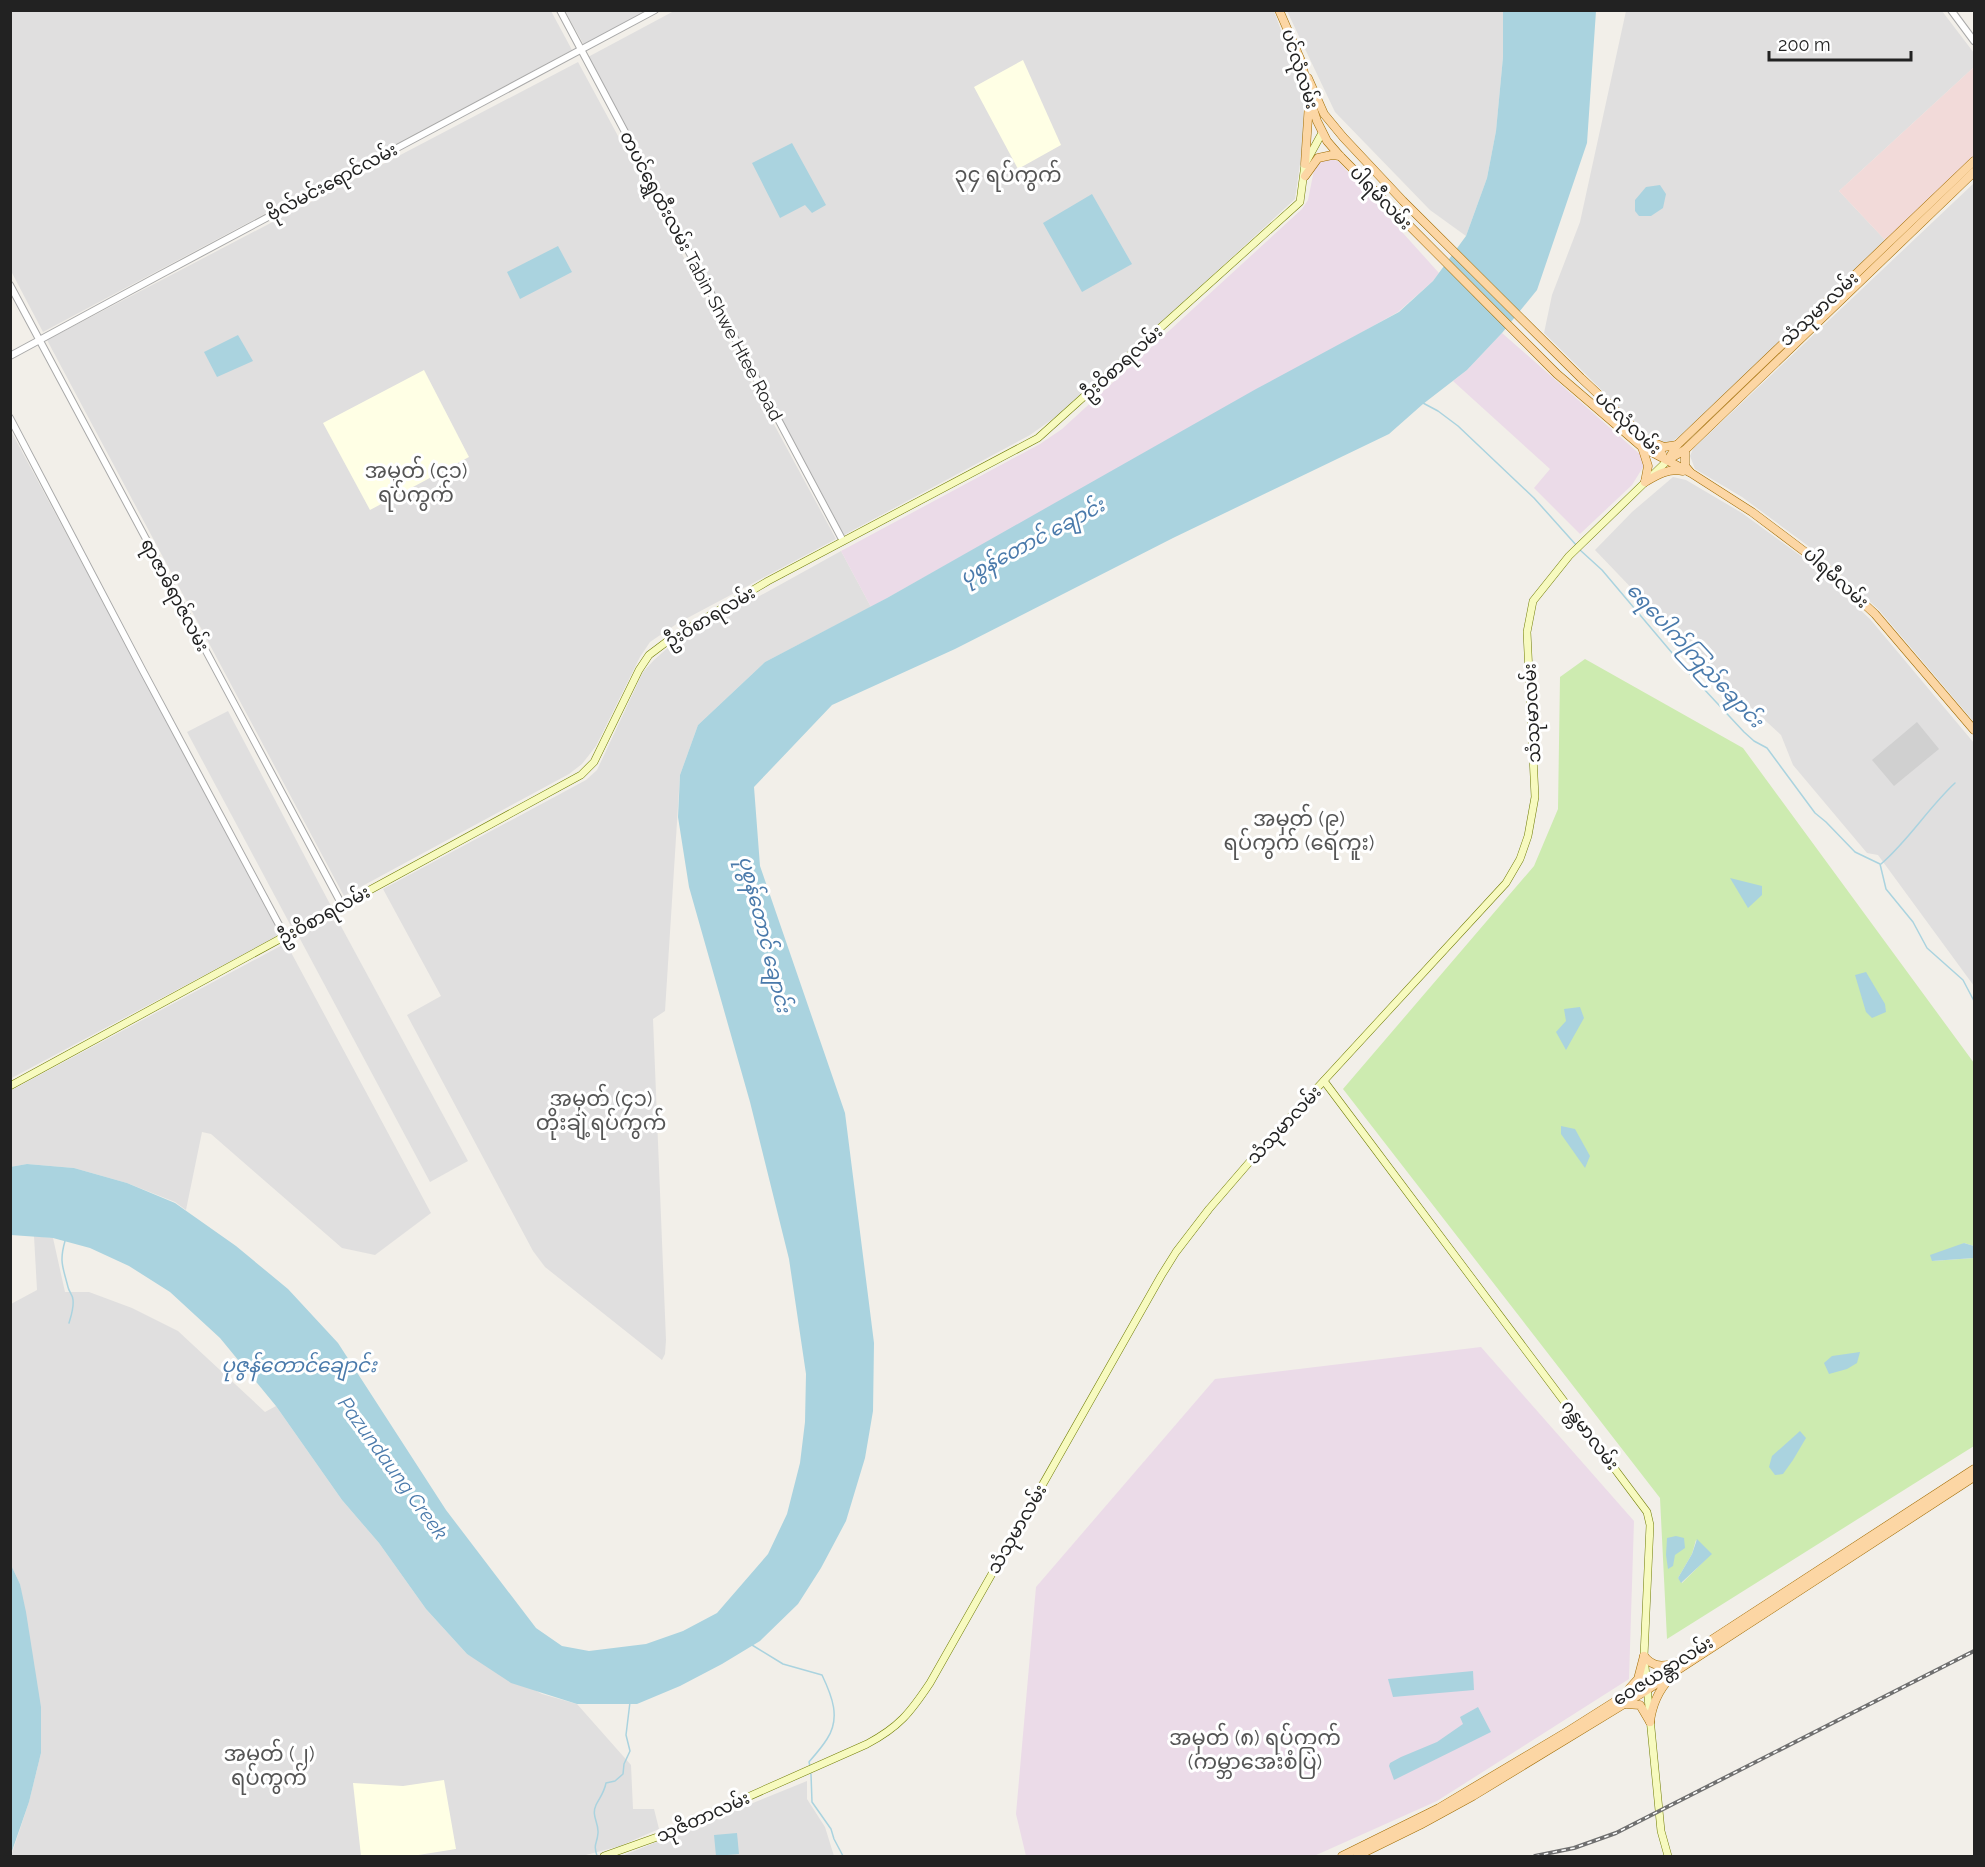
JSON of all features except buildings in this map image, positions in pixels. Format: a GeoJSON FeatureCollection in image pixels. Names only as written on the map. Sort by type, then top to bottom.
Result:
{"type":"FeatureCollection","features":[{"type":"Feature","properties":{"kind":"main road","name":"ပင်လုံလမ်း"},"geometry":{"type":"LineString","coordinates":[[1279,10],[1302,63],[1308,93],[1322,133],[1340,156]]}},
{"type":"Feature","properties":{"kind":"main road"},"geometry":{"type":"LineString","coordinates":[[1302,63],[1324,121],[1322,133],[1305,164]]}},
{"type":"Feature","properties":{"kind":"main road"},"geometry":{"type":"LineString","coordinates":[[1305,164],[1308,93]]}},
{"type":"Feature","properties":{"kind":"main road","name":"ပင်လုံလမ်း"},"geometry":{"type":"LineString","coordinates":[[1318,102],[1332,126],[1403,201]]}},
{"type":"Feature","properties":{"kind":"main road"},"geometry":{"type":"LineString","coordinates":[[1322,133],[1328,131],[1332,133],[1378,180],[1403,201]]}},
{"type":"Feature","properties":{"kind":"main road"},"geometry":{"type":"LineString","coordinates":[[1305,176],[1318,158],[1340,156]]}},
{"type":"Feature","properties":{"kind":"main road","name":"ပါရမီလမ်း"},"geometry":{"type":"LineString","coordinates":[[1340,156],[1423,241]]}},
{"type":"Feature","properties":{"kind":"main road","name":"သံသုမာလမ်း"},"geometry":{"type":"LineString","coordinates":[[1668,460],[1677,445],[1974,161]]}},
{"type":"Feature","properties":{"kind":"main road","name":"ဦးဝိစာရလမ်း"},"geometry":{"type":"LineString","coordinates":[[10,1086],[581,775],[594,762],[639,670],[649,655],[669,640],[768,582],[1038,438],[1300,202],[1305,164]]}},
{"type":"Feature","properties":{"kind":"main road","name":"သံသုမာလမ်း"},"geometry":{"type":"LineString","coordinates":[[803,1773],[884,1735],[913,1709],[1176,1252],[1224,1191],[1273,1135],[1506,883],[1520,859],[1528,836],[1535,796],[1527,632],[1536,595],[1569,556],[1645,482],[1668,460],[1685,450],[1974,172]]}},
{"type":"Feature","properties":{"kind":"main road","name":"ပါရမီလမ်း"},"geometry":{"type":"LineString","coordinates":[[1403,201],[1433,228]]}},
{"type":"Feature","properties":{"kind":"main road","name":"ပင်လုံလမ်း"},"geometry":{"type":"LineString","coordinates":[[1433,228],[1645,443]]}},
{"type":"Feature","properties":{"kind":"main road","name":"ပင်လုံလမ်း"},"geometry":{"type":"LineString","coordinates":[[1423,241],[1557,374],[1668,460]]}},
{"type":"Feature","properties":{"kind":"main road"},"geometry":{"type":"LineString","coordinates":[[1776,349],[1783,356]]}},
{"type":"Feature","properties":{"kind":"main road"},"geometry":{"type":"LineString","coordinates":[[1645,482],[1648,466],[1645,443],[1664,447],[1677,445]]}},
{"type":"Feature","properties":{"kind":"main road"},"geometry":{"type":"LineString","coordinates":[[1685,450],[1685,466],[1691,473]]}},
{"type":"Feature","properties":{"kind":"main road","name":"ပါရမီလမ်း"},"geometry":{"type":"LineString","coordinates":[[1668,460],[1752,512],[1821,564],[1875,614],[1974,730]]}},
{"type":"Feature","properties":{"kind":"main road"},"geometry":{"type":"LineString","coordinates":[[1645,482],[1656,475],[1672,470],[1691,473]]}},
{"type":"Feature","properties":{"kind":"main road","name":"ဂန္တမာလမ်း"},"geometry":{"type":"LineString","coordinates":[[1324,1081],[1647,1512],[1650,1525],[1644,1656],[1661,1831],[1668,1857]]}},
{"type":"Feature","properties":{"kind":"main road","name":"ဝေဇယန္တာလမ်း"},"geometry":{"type":"LineString","coordinates":[[1357,1857],[1443,1813],[1623,1701],[1676,1663],[1974,1469]]}},
{"type":"Feature","properties":{"kind":"main road","name":"ဝေဇယန္တာလမ်း"},"geometry":{"type":"LineString","coordinates":[[1646,1686],[1675,1673],[1974,1477]]}},
{"type":"Feature","properties":{"kind":"main road"},"geometry":{"type":"LineString","coordinates":[[1644,1656],[1655,1665],[1664,1666],[1676,1663]]}},
{"type":"Feature","properties":{"kind":"main road"},"geometry":{"type":"LineString","coordinates":[[1644,1656],[1638,1679],[1623,1701],[1640,1705],[1650,1722]]}},
{"type":"Feature","properties":{"kind":"main road"},"geometry":{"type":"LineString","coordinates":[[1650,1722],[1657,1697],[1675,1673]]}},
{"type":"Feature","properties":{"kind":"main road","name":"ဝေဇယန္တာလမ်း"},"geometry":{"type":"LineString","coordinates":[[1342,1857],[1439,1808],[1623,1701]]}},
{"type":"Feature","properties":{"kind":"main road","name":"သုဇိတာလမ်း"},"geometry":{"type":"LineString","coordinates":[[604,1857],[671,1832],[803,1773]]}},
{"type":"Feature","properties":{"kind":"street","name":"တပင်ရွှေထီးလမ်း Tabin Shwe Htee Road"},"geometry":{"type":"LineString","coordinates":[[560,10],[843,541]]}},
{"type":"Feature","properties":{"kind":"street","name":"ဗိုလ်မင်းရောင်လမ်း"},"geometry":{"type":"LineString","coordinates":[[10,356],[655,10]]}},
{"type":"Feature","properties":{"kind":"street"},"geometry":{"type":"LineString","coordinates":[[1951,10],[1974,41]]}},
{"type":"Feature","properties":{"kind":"street","name":"ရာဇာဓိရာဇ်လမ်း"},"geometry":{"type":"LineString","coordinates":[[10,285],[35,343],[341,905]]}},
{"type":"Feature","properties":{"kind":"street"},"geometry":{"type":"LineString","coordinates":[[10,418],[148,681],[290,933]]}},
{"type":"Feature","properties":{"kind":"shaded area"},"geometry":{"type":"Polygon","coordinates":[[[10,11],[551,11],[572,50],[43,332],[11,271],[10,11]]]}},
{"type":"Feature","properties":{"kind":"shaded area"},"geometry":{"type":"Polygon","coordinates":[[[565,11],[647,11],[584,45],[565,11]]]}},
{"type":"Feature","properties":{"kind":"shaded area"},"geometry":{"type":"Polygon","coordinates":[[[674,11],[1274,11],[1297,75],[1304,104],[1302,150],[1295,199],[1071,406],[1030,435],[844,535],[588,57],[674,11]]]}},
{"type":"Feature","properties":{"kind":"shaded area"},"geometry":{"type":"Polygon","coordinates":[[[1287,11],[1503,11],[1503,57],[1496,131],[1487,178],[1466,236],[1430,210],[1335,112],[1287,11]]]}},
{"type":"Feature","properties":{"kind":"shaded area"},"geometry":{"type":"Polygon","coordinates":[[[1626,11],[1942,11],[1974,53],[1974,67],[1839,191],[1886,241],[1685,432],[1673,441],[1665,443],[1657,441],[1644,432],[1544,333],[1552,295],[1580,222],[1626,11]]]}},
{"type":"Feature","properties":{"kind":"shaded area"},"geometry":{"type":"Polygon","coordinates":[[[1023,60],[1061,145],[1018,169],[974,87],[1023,60]]]}},
{"type":"Feature","properties":{"kind":"shaded area"},"geometry":{"type":"Polygon","coordinates":[[[578,62],[836,539],[678,623],[650,642],[640,657],[596,746],[582,764],[569,774],[344,896],[47,340],[578,62]]]}},
{"type":"Feature","properties":{"kind":"shaded area"},"geometry":{"type":"Polygon","coordinates":[[[1974,67],[1974,155],[1886,241],[1839,191],[1974,67]]]}},
{"type":"Feature","properties":{"kind":"shaded area"},"geometry":{"type":"Polygon","coordinates":[[[1330,159],[1338,161],[1439,273],[1433,281],[1398,312],[871,607],[841,551],[1040,444],[1062,429],[1302,209],[1308,200],[1315,165],[1330,159]]]}},
{"type":"Feature","properties":{"kind":"shaded area"},"geometry":{"type":"Polygon","coordinates":[[[1974,183],[1974,722],[1879,610],[1815,551],[1742,497],[1695,469],[1690,456],[1693,449],[1974,183]]]}},
{"type":"Feature","properties":{"kind":"shaded area"},"geometry":{"type":"Polygon","coordinates":[[[1502,333],[1642,456],[1645,464],[1632,485],[1580,534],[1534,488],[1550,469],[1453,381],[1467,370],[1502,333]]]}},
{"type":"Feature","properties":{"kind":"shaded area"},"geometry":{"type":"Polygon","coordinates":[[[424,370],[469,457],[370,510],[323,423],[424,370]]]}},
{"type":"Feature","properties":{"kind":"shaded area"},"geometry":{"type":"Polygon","coordinates":[[[11,431],[281,934],[10,1079],[11,431]]]}},
{"type":"Feature","properties":{"kind":"shaded area"},"geometry":{"type":"Polygon","coordinates":[[[1673,477],[1686,480],[1742,513],[1805,559],[1870,619],[1974,743],[1974,986],[1878,855],[1867,853],[1793,765],[1781,735],[1710,670],[1595,550],[1632,512],[1673,477]]]}},
{"type":"Feature","properties":{"kind":"shaded area"},"geometry":{"type":"Polygon","coordinates":[[[841,551],[871,607],[765,662],[698,725],[680,775],[665,1011],[653,1019],[666,1340],[662,1360],[545,1267],[533,1251],[407,1015],[441,996],[383,889],[586,780],[597,770],[643,672],[654,660],[671,645],[841,551]]]}},
{"type":"Feature","properties":{"kind":"shaded area"},"geometry":{"type":"Polygon","coordinates":[[[228,711],[331,906],[292,928],[187,732],[228,711]]]}},
{"type":"Feature","properties":{"kind":"shaded area"},"geometry":{"type":"Polygon","coordinates":[[[1917,722],[1939,749],[1894,786],[1872,760],[1917,722]]]}},
{"type":"Feature","properties":{"kind":"shaded area"},"geometry":{"type":"Polygon","coordinates":[[[336,917],[468,1161],[430,1182],[299,937],[336,917]]]}},
{"type":"Feature","properties":{"kind":"shaded area"},"geometry":{"type":"Polygon","coordinates":[[[286,943],[431,1213],[375,1255],[342,1248],[211,1134],[202,1132],[186,1210],[175,1202],[127,1183],[74,1168],[27,1164],[11,1167],[10,1091],[286,943]]]}},
{"type":"Feature","properties":{"kind":"shaded area"},"geometry":{"type":"Polygon","coordinates":[[[34,1236],[53,1238],[65,1292],[89,1292],[132,1308],[178,1331],[265,1412],[276,1406],[342,1500],[379,1543],[426,1609],[467,1654],[542,1694],[577,1704],[631,1765],[633,1809],[654,1809],[659,1829],[620,1846],[582,1856],[11,1856],[29,1802],[41,1753],[20,1584],[11,1565],[11,1304],[37,1290],[34,1236]]]}},
{"type":"Feature","properties":{"kind":"shaded area"},"geometry":{"type":"Polygon","coordinates":[[[1481,1347],[1634,1521],[1629,1679],[1437,1801],[1314,1856],[1026,1856],[1016,1814],[1036,1587],[1215,1379],[1481,1347]]]}},
{"type":"Feature","properties":{"kind":"shaded area"},"geometry":{"type":"Polygon","coordinates":[[[444,1780],[456,1849],[412,1856],[361,1856],[353,1783],[403,1786],[444,1780]]]}},
{"type":"Feature","properties":{"kind":"shaded area"},"geometry":{"type":"Polygon","coordinates":[[[807,1781],[807,1799],[825,1827],[834,1856],[622,1856],[807,1781]]]}},
{"type":"Feature","properties":{"kind":"green space"},"geometry":{"type":"Polygon","coordinates":[[[1585,659],[1743,748],[1974,1063],[1974,1246],[1964,1243],[1932,1261],[1974,1258],[1974,1446],[1667,1639],[1660,1498],[1343,1089],[1534,866],[1558,809],[1560,677],[1585,659]],[[1696,1540],[1692,1554],[1678,1578],[1682,1583],[1711,1554],[1696,1540]]]}},
{"type":"Feature","properties":{"kind":"water"},"geometry":{"type":"Polygon","coordinates":[[[1503,11],[1596,11],[1587,143],[1537,290],[1502,333],[1467,370],[1389,434],[1173,538],[955,649],[832,705],[754,787],[760,866],[845,1113],[874,1343],[873,1411],[865,1458],[846,1521],[821,1568],[798,1604],[760,1641],[680,1686],[637,1704],[577,1704],[511,1683],[467,1654],[426,1609],[379,1543],[342,1500],[276,1406],[220,1338],[170,1292],[129,1266],[90,1248],[53,1238],[11,1235],[10,1167],[27,1164],[74,1168],[127,1183],[175,1203],[236,1246],[288,1289],[338,1343],[446,1510],[536,1628],[562,1646],[589,1651],[646,1644],[683,1631],[717,1613],[768,1554],[787,1514],[800,1463],[805,1422],[806,1374],[789,1259],[750,1102],[689,887],[678,817],[680,775],[698,725],[765,662],[887,598],[1256,389],[1399,312],[1433,281],[1466,236],[1487,178],[1496,131],[1503,57],[1503,11]]]}},
{"type":"Feature","properties":{"kind":"water"},"geometry":{"type":"Polygon","coordinates":[[[792,143],[826,205],[812,213],[805,205],[780,218],[752,163],[792,143]]]}},
{"type":"Feature","properties":{"kind":"water"},"geometry":{"type":"Polygon","coordinates":[[[1660,185],[1666,194],[1663,208],[1651,216],[1639,216],[1635,211],[1635,200],[1646,187],[1660,185]]]}},
{"type":"Feature","properties":{"kind":"water"},"geometry":{"type":"Polygon","coordinates":[[[1092,194],[1132,264],[1082,292],[1043,223],[1092,194]]]}},
{"type":"Feature","properties":{"kind":"water"},"geometry":{"type":"Polygon","coordinates":[[[558,246],[572,272],[520,299],[507,272],[558,246]]]}},
{"type":"Feature","properties":{"kind":"water"},"geometry":{"type":"Polygon","coordinates":[[[238,335],[253,361],[217,377],[204,352],[238,335]]]}},
{"type":"Feature","properties":{"kind":"water"},"geometry":{"type":"Polygon","coordinates":[[[1730,878],[1762,886],[1762,895],[1748,908],[1730,878]]]}},
{"type":"Feature","properties":{"kind":"water"},"geometry":{"type":"Polygon","coordinates":[[[1866,972],[1885,1004],[1886,1012],[1872,1018],[1866,1012],[1855,975],[1866,972]]]}},
{"type":"Feature","properties":{"kind":"water"},"geometry":{"type":"Polygon","coordinates":[[[1580,1007],[1584,1018],[1566,1050],[1556,1032],[1566,1021],[1564,1009],[1580,1007]]]}},
{"type":"Feature","properties":{"kind":"water"},"geometry":{"type":"Polygon","coordinates":[[[1561,1126],[1575,1129],[1590,1156],[1585,1168],[1561,1134],[1561,1126]]]}},
{"type":"Feature","properties":{"kind":"water"},"geometry":{"type":"Polygon","coordinates":[[[1964,1243],[1974,1246],[1974,1258],[1932,1261],[1930,1255],[1964,1243]]]}},
{"type":"Feature","properties":{"kind":"water"},"geometry":{"type":"Polygon","coordinates":[[[1860,1352],[1857,1363],[1847,1369],[1829,1374],[1824,1363],[1832,1356],[1860,1352]]]}},
{"type":"Feature","properties":{"kind":"water"},"geometry":{"type":"Polygon","coordinates":[[[1800,1431],[1806,1438],[1783,1474],[1775,1475],[1769,1467],[1772,1456],[1800,1431]]]}},
{"type":"Feature","properties":{"kind":"water"},"geometry":{"type":"Polygon","coordinates":[[[1676,1536],[1684,1538],[1685,1548],[1675,1555],[1673,1566],[1668,1569],[1667,1538],[1676,1536]]]}},
{"type":"Feature","properties":{"kind":"water"},"geometry":{"type":"Polygon","coordinates":[[[1697,1539],[1712,1554],[1681,1583],[1678,1578],[1692,1554],[1697,1539]]]}},
{"type":"Feature","properties":{"kind":"water"},"geometry":{"type":"Polygon","coordinates":[[[11,1565],[20,1584],[26,1612],[41,1707],[41,1753],[29,1802],[11,1854],[11,1565]]]}},
{"type":"Feature","properties":{"kind":"water"},"geometry":{"type":"Polygon","coordinates":[[[1473,1671],[1474,1690],[1393,1697],[1388,1679],[1473,1671]]]}},
{"type":"Feature","properties":{"kind":"water"},"geometry":{"type":"Polygon","coordinates":[[[1478,1707],[1491,1732],[1394,1780],[1390,1763],[1437,1742],[1463,1724],[1460,1717],[1478,1707]]]}},
{"type":"Feature","properties":{"kind":"water"},"geometry":{"type":"Polygon","coordinates":[[[737,1833],[739,1854],[716,1856],[714,1835],[737,1833]]]}},
{"type":"Feature","properties":{"kind":"waterway","name":"ရေပေါက်ကြည်ချောင်း"},"geometry":{"type":"LineString","coordinates":[[1423,403],[1458,426],[1534,498],[1577,546]]}},
{"type":"Feature","properties":{"kind":"waterway","name":"ရေပေါက်ကြည်ချောင်း"},"geometry":{"type":"LineString","coordinates":[[1580,550],[1602,570],[1689,673],[1744,732],[1767,748],[1815,813],[1855,852],[1880,864],[1886,889],[1913,922],[1927,948],[1963,980],[1974,1001]]}},
{"type":"Feature","properties":{"kind":"waterway"},"geometry":{"type":"LineString","coordinates":[[1881,864],[1901,845],[1955,783]]}},
{"type":"Feature","properties":{"kind":"waterway"},"geometry":{"type":"LineString","coordinates":[[65,1241],[62,1264],[73,1298],[69,1323]]}},
{"type":"Feature","properties":{"kind":"waterway"},"geometry":{"type":"LineString","coordinates":[[752,1645],[783,1664],[822,1675],[832,1699],[834,1723],[827,1739],[809,1762],[810,1766]]}},
{"type":"Feature","properties":{"kind":"waterway"},"geometry":{"type":"LineString","coordinates":[[597,1856],[595,1846],[598,1829],[595,1809],[606,1783],[615,1781],[623,1774],[624,1764],[630,1751],[626,1735],[630,1702]]}},
{"type":"Feature","properties":{"kind":"waterway"},"geometry":{"type":"LineString","coordinates":[[811,1774],[812,1802],[831,1829],[843,1856]]}},
{"type":"Feature","properties":{"kind":"railway"},"geometry":{"type":"LineString","coordinates":[[1535,1856],[1574,1848],[1616,1833],[1974,1651]]}},
{"type":"Feature","properties":{"kind":"district","name":"၃၄ ရပ်ကွက်"},"geometry":{"type":"Point","coordinates":[1008,175]}},
{"type":"Feature","properties":{"kind":"district","name":"အမှတ် (၄၁) ရပ်ကွက်"},"geometry":{"type":"Point","coordinates":[416,483]}},
{"type":"Feature","properties":{"kind":"district","name":"အမှတ် (၉) ရပ်ကွက် (ရေကူး)"},"geometry":{"type":"Point","coordinates":[1299,831]}},
{"type":"Feature","properties":{"kind":"district","name":"အမှတ် (၄၁) တိုးချဲ့ရပ်ကွက်"},"geometry":{"type":"Point","coordinates":[601,1111]}},
{"type":"Feature","properties":{"kind":"district","name":"အမှတ် (၈) ရပ်ကွက် (ကမ္ဘာအေးစံပြ)"},"geometry":{"type":"Point","coordinates":[1255,1750]}},
{"type":"Feature","properties":{"kind":"district","name":"အမှတ် (၂) ရပ်ကွက်"},"geometry":{"type":"Point","coordinates":[269,1766]}},
{"type":"Feature","properties":{"kind":"water label","name":"ပုစွန်တောင် ချောင်း"},"geometry":{"type":"Point","coordinates":[1032,541]}},
{"type":"Feature","properties":{"kind":"water label","name":"ပုစွန်တောင် ချောင်း"},"geometry":{"type":"Point","coordinates":[765,934]}},
{"type":"Feature","properties":{"kind":"water label","name":"ပုဇွန်တောင်ချောင်း"},"geometry":{"type":"Point","coordinates":[299,1365]}},
{"type":"Feature","properties":{"kind":"water label","name":"Pazundaung Creek"},"geometry":{"type":"Point","coordinates":[393,1468]}}]}
